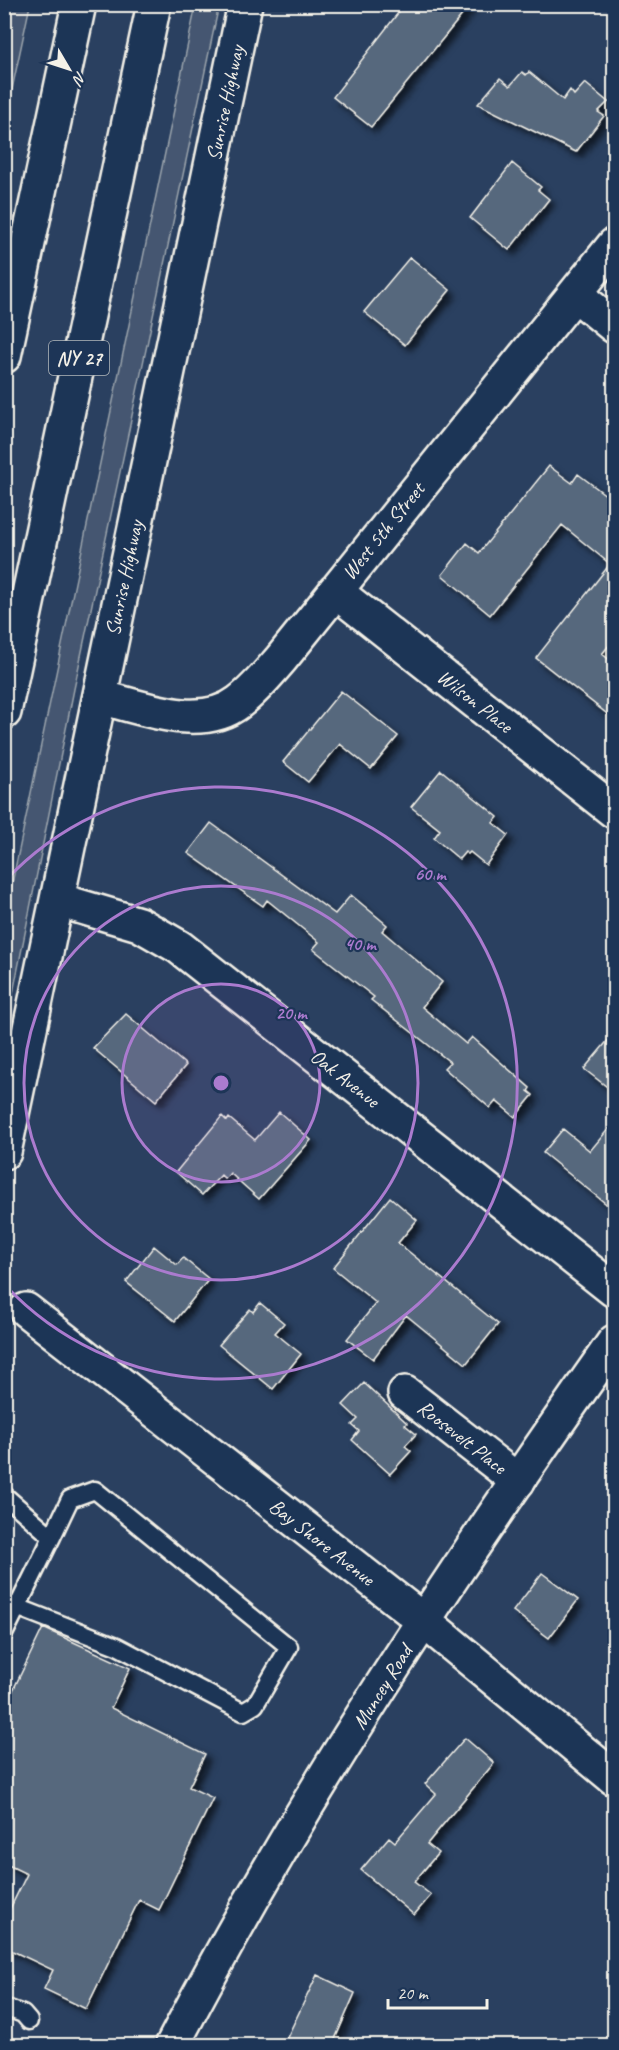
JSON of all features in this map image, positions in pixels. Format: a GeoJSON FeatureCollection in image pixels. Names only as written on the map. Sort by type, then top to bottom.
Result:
{"type":"FeatureCollection","features":[{"type":"Feature","properties":{"kind":"main road"},"geometry":{"type":"LineString","coordinates":[[4,356],[79,4]]}},
{"type":"Feature","properties":{"kind":"main road","name":"NY 27"},"geometry":{"type":"LineString","coordinates":[[4,712],[154,4]]}},
{"type":"Feature","properties":{"kind":"main road","name":"Sunrise Highway"},"geometry":{"type":"LineString","coordinates":[[4,1152],[245,4]]}},
{"type":"Feature","properties":{"kind":"main road","name":"West 5th Street"},"geometry":{"type":"LineString","coordinates":[[100,696],[190,716],[222,711],[238,704],[264,678],[615,245]]}},
{"type":"Feature","properties":{"kind":"main road"},"geometry":{"type":"LineString","coordinates":[[575,294],[615,326]]}},
{"type":"Feature","properties":{"kind":"main road","name":"Wilson Place"},"geometry":{"type":"LineString","coordinates":[[335,591],[615,811]]}},
{"type":"Feature","properties":{"kind":"main road","name":"Oak Avenue"},"geometry":{"type":"LineString","coordinates":[[58,900],[139,924],[179,947],[615,1290]]}},
{"type":"Feature","properties":{"kind":"main road","name":"Bay Shore Avenue"},"geometry":{"type":"LineString","coordinates":[[26,1310],[424,1621],[615,1778]]}},
{"type":"Feature","properties":{"kind":"main road","name":"Muncey Road"},"geometry":{"type":"LineString","coordinates":[[172,2046],[242,1914],[424,1621],[615,1342]]}},
{"type":"Feature","properties":{"kind":"main road","name":"Roosevelt Place"},"geometry":{"type":"LineString","coordinates":[[405,1393],[518,1481]]}},
{"type":"Feature","properties":{"kind":"lane"},"geometry":{"type":"LineString","coordinates":[[4,1634],[12,1605],[52,1537],[70,1499],[95,1490],[289,1647],[255,1705],[243,1712],[117,1646],[12,1605]]}},
{"type":"Feature","properties":{"kind":"lane"},"geometry":{"type":"LineString","coordinates":[[4,1495],[52,1537]]}},
{"type":"Feature","properties":{"kind":"lane"},"geometry":{"type":"LineString","coordinates":[[4,2007],[23,2014],[29,2021]]}},
{"type":"Feature","properties":{"kind":"shaded area"},"geometry":{"type":"Polygon","coordinates":[[[4,5],[30,5],[5,122],[4,5]]]}},
{"type":"Feature","properties":{"kind":"shaded area"},"geometry":{"type":"Polygon","coordinates":[[[196,5],[219,5],[74,689],[5,1033],[5,917],[196,5]]]}},
{"type":"Feature","properties":{"kind":"building"},"geometry":{"type":"Polygon","coordinates":[[[405,4],[471,4],[371,127],[333,97],[405,4]]]}},
{"type":"Feature","properties":{"kind":"building"},"geometry":{"type":"Polygon","coordinates":[[[522,72],[526,75],[529,72],[563,100],[570,90],[574,95],[585,83],[608,102],[598,112],[604,116],[576,152],[478,104],[500,78],[510,86],[522,72]]]}},
{"type":"Feature","properties":{"kind":"building"},"geometry":{"type":"Polygon","coordinates":[[[512,163],[541,187],[538,190],[549,199],[509,250],[470,218],[512,163]]]}},
{"type":"Feature","properties":{"kind":"building"},"geometry":{"type":"Polygon","coordinates":[[[410,257],[450,290],[405,345],[364,312],[410,257]]]}},
{"type":"Feature","properties":{"kind":"building"},"geometry":{"type":"Polygon","coordinates":[[[549,466],[572,483],[578,474],[615,502],[615,638],[602,654],[615,664],[615,720],[536,658],[610,564],[562,525],[490,615],[442,575],[467,543],[479,553],[549,466]]]}},
{"type":"Feature","properties":{"kind":"building"},"geometry":{"type":"Polygon","coordinates":[[[341,691],[398,736],[371,769],[340,744],[308,782],[283,762],[341,691]]]}},
{"type":"Feature","properties":{"kind":"building"},"geometry":{"type":"Polygon","coordinates":[[[441,770],[498,817],[493,823],[508,835],[486,865],[470,852],[468,854],[465,852],[459,859],[434,838],[440,830],[411,807],[441,770]]]}},
{"type":"Feature","properties":{"kind":"building"},"geometry":{"type":"Polygon","coordinates":[[[211,823],[335,914],[351,895],[387,925],[382,931],[442,982],[422,1007],[466,1044],[472,1037],[530,1088],[528,1091],[533,1095],[515,1117],[496,1101],[490,1108],[444,1068],[450,1062],[371,1000],[374,997],[313,949],[319,942],[267,900],[263,906],[188,853],[211,823]]]}},
{"type":"Feature","properties":{"kind":"building"},"geometry":{"type":"Polygon","coordinates":[[[126,1014],[186,1065],[156,1101],[93,1048],[126,1014]]]}},
{"type":"Feature","properties":{"kind":"building"},"geometry":{"type":"Polygon","coordinates":[[[615,1032],[615,1093],[584,1069],[615,1032]]]}},
{"type":"Feature","properties":{"kind":"building"},"geometry":{"type":"Polygon","coordinates":[[[279,1112],[311,1140],[259,1199],[230,1173],[225,1179],[221,1175],[202,1195],[176,1172],[222,1116],[227,1121],[229,1118],[255,1140],[279,1112]]]}},
{"type":"Feature","properties":{"kind":"building"},"geometry":{"type":"Polygon","coordinates":[[[615,1121],[615,1211],[543,1153],[563,1129],[590,1151],[615,1121]]]}},
{"type":"Feature","properties":{"kind":"building"},"geometry":{"type":"Polygon","coordinates":[[[390,1197],[417,1220],[398,1243],[498,1324],[466,1364],[406,1315],[373,1359],[347,1339],[376,1303],[333,1268],[390,1197]]]}},
{"type":"Feature","properties":{"kind":"building"},"geometry":{"type":"Polygon","coordinates":[[[154,1246],[177,1265],[183,1258],[209,1279],[175,1321],[126,1282],[154,1246]]]}},
{"type":"Feature","properties":{"kind":"building"},"geometry":{"type":"Polygon","coordinates":[[[260,1303],[284,1323],[275,1333],[301,1354],[273,1389],[219,1345],[250,1309],[253,1312],[260,1303]]]}},
{"type":"Feature","properties":{"kind":"building"},"geometry":{"type":"Polygon","coordinates":[[[364,1383],[416,1434],[405,1446],[411,1451],[390,1474],[352,1440],[359,1431],[352,1425],[358,1419],[343,1405],[364,1383]]]}},
{"type":"Feature","properties":{"kind":"building"},"geometry":{"type":"Polygon","coordinates":[[[542,1573],[578,1600],[549,1638],[513,1611],[542,1573]]]}},
{"type":"Feature","properties":{"kind":"building"},"geometry":{"type":"Polygon","coordinates":[[[43,1628],[130,1668],[111,1708],[205,1754],[189,1787],[213,1798],[159,1910],[139,1900],[86,2009],[44,1989],[53,1970],[4,1947],[4,1921],[27,1874],[4,1863],[4,1709],[43,1628]]]}},
{"type":"Feature","properties":{"kind":"building"},"geometry":{"type":"Polygon","coordinates":[[[465,1738],[494,1763],[427,1844],[438,1853],[414,1882],[431,1895],[414,1915],[361,1870],[389,1837],[395,1842],[436,1794],[425,1784],[465,1738]]]}},
{"type":"Feature","properties":{"kind":"building"},"geometry":{"type":"Polygon","coordinates":[[[317,1975],[355,1993],[332,2046],[283,2046],[317,1975]]]}}]}
